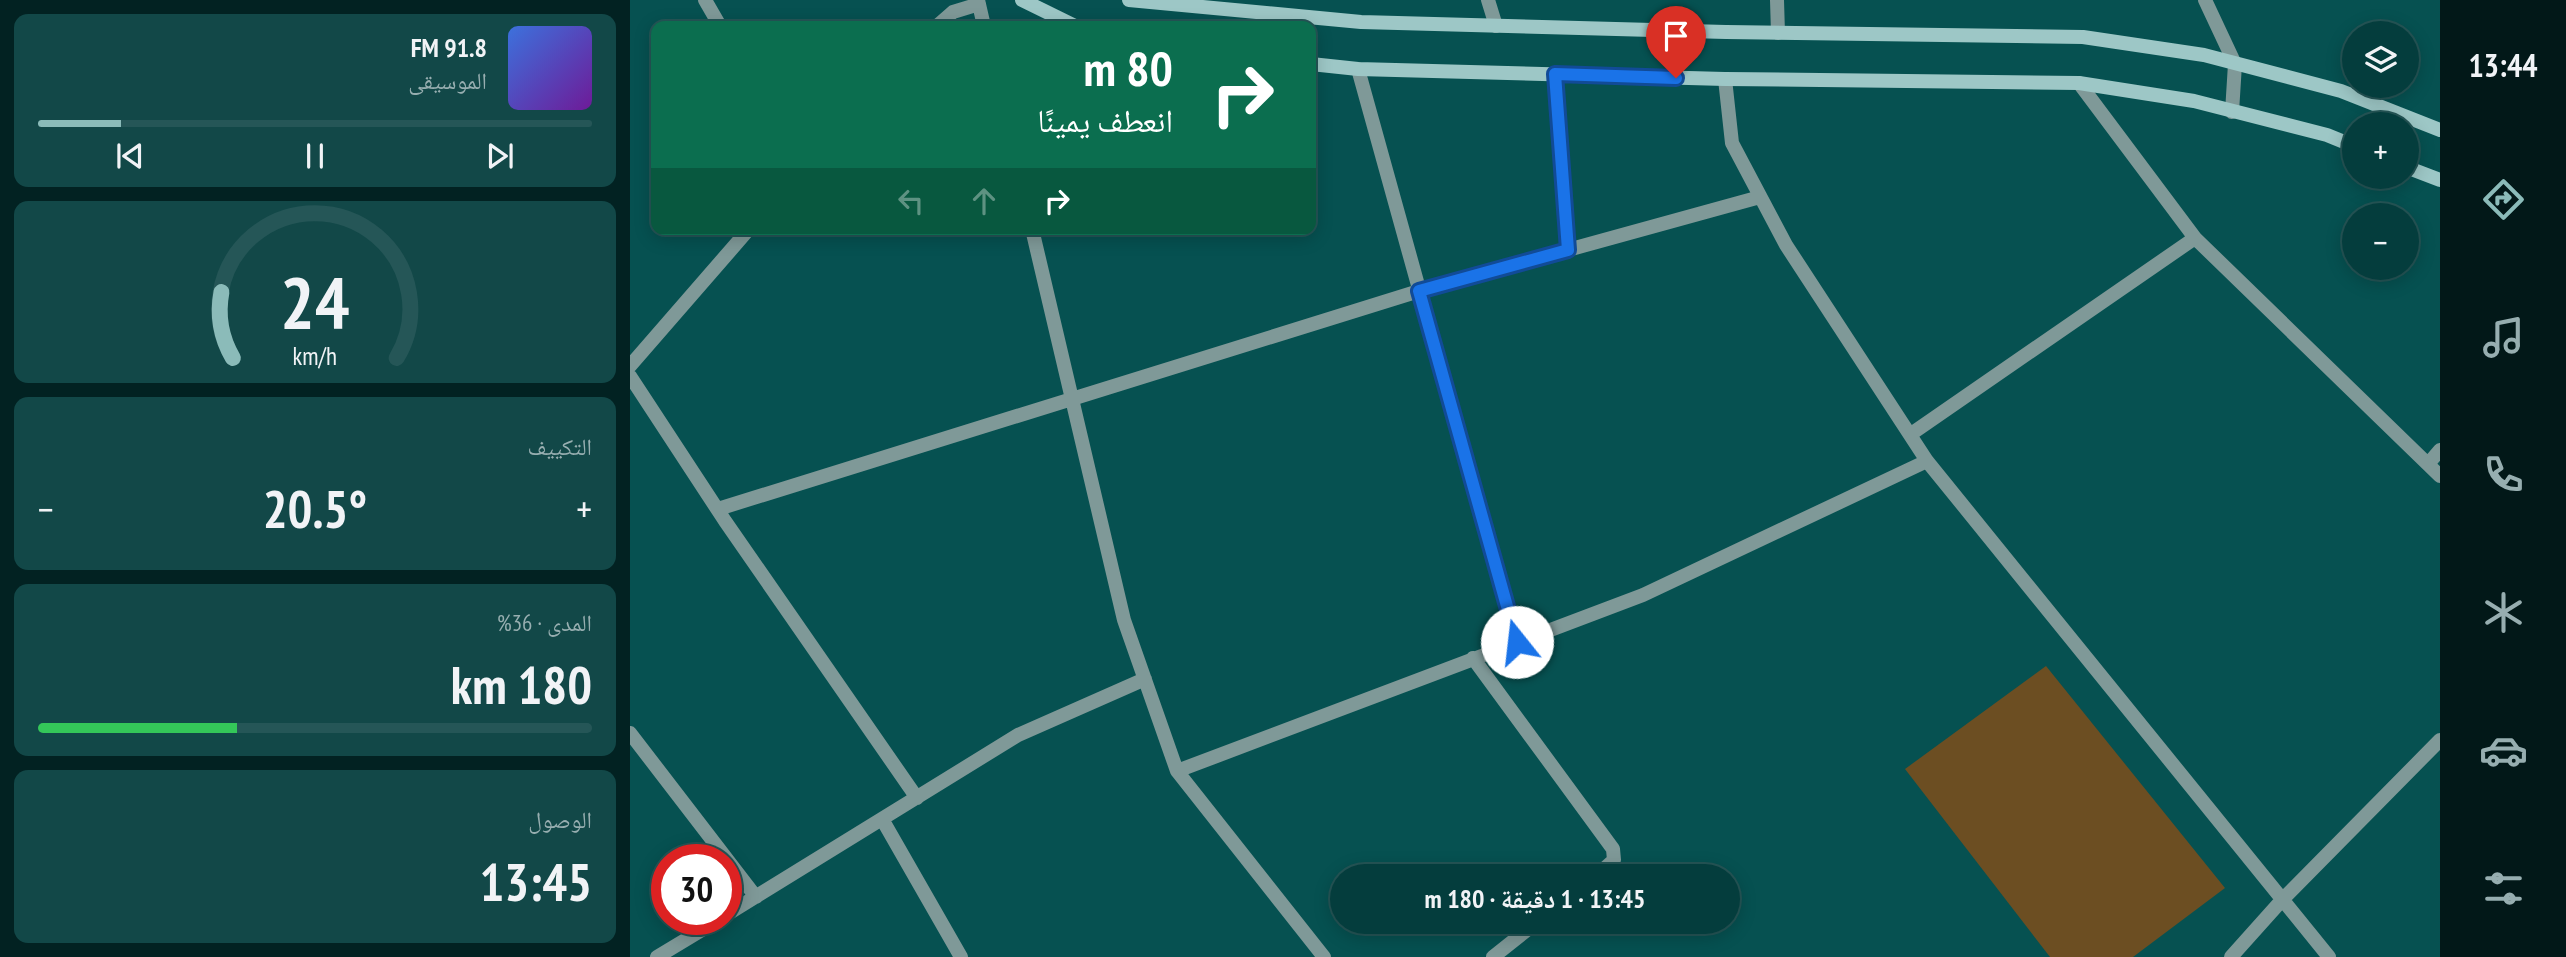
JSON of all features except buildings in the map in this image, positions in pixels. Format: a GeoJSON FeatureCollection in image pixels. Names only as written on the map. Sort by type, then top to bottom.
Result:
{"type":"FeatureCollection","features":[{"type":"Feature","properties":{"kind":"main road"},"geometry":{"type":"LineString","coordinates":[[1022,0],[1065,21]]}},
{"type":"Feature","properties":{"kind":"main road"},"geometry":{"type":"LineString","coordinates":[[1129,0],[1361,22],[1778,33],[2083,37],[2204,55],[2341,91],[2440,130]]}},
{"type":"Feature","properties":{"kind":"main road"},"geometry":{"type":"LineString","coordinates":[[1316,65],[1358,69],[1725,79],[2079,83],[2194,101],[2342,141]]}},
{"type":"Feature","properties":{"kind":"main road"},"geometry":{"type":"LineString","coordinates":[[2419,172],[2440,180]]}},
{"type":"Feature","properties":{"kind":"street"},"geometry":{"type":"LineString","coordinates":[[705,0],[717,21]]}},
{"type":"Feature","properties":{"kind":"street"},"geometry":{"type":"LineString","coordinates":[[1488,0],[1496,26]]}},
{"type":"Feature","properties":{"kind":"street"},"geometry":{"type":"LineString","coordinates":[[1777,0],[1778,33]]}},
{"type":"Feature","properties":{"kind":"street"},"geometry":{"type":"LineString","coordinates":[[2205,0],[2235,64],[2232,112]]}},
{"type":"Feature","properties":{"kind":"street"},"geometry":{"type":"LineString","coordinates":[[943,21],[953,12],[978,2],[983,21]]}},
{"type":"Feature","properties":{"kind":"street"},"geometry":{"type":"LineString","coordinates":[[1358,69],[1517,642]]}},
{"type":"Feature","properties":{"kind":"street"},"geometry":{"type":"LineString","coordinates":[[1555,74],[1568,250]]}},
{"type":"Feature","properties":{"kind":"street"},"geometry":{"type":"LineString","coordinates":[[1725,79],[1732,143],[1760,197],[1786,245],[1927,461],[2329,957]]}},
{"type":"Feature","properties":{"kind":"street"},"geometry":{"type":"LineString","coordinates":[[2079,83],[2195,238],[2440,476]]}},
{"type":"Feature","properties":{"kind":"street"},"geometry":{"type":"LineString","coordinates":[[718,509],[1419,291],[1760,197]]}},
{"type":"Feature","properties":{"kind":"street"},"geometry":{"type":"LineString","coordinates":[[630,366],[744,235]]}},
{"type":"Feature","properties":{"kind":"street"},"geometry":{"type":"LineString","coordinates":[[1033,235],[1124,620],[1177,771],[1324,957]]}},
{"type":"Feature","properties":{"kind":"street"},"geometry":{"type":"LineString","coordinates":[[1911,434],[2195,238]]}},
{"type":"Feature","properties":{"kind":"street"},"geometry":{"type":"LineString","coordinates":[[630,376],[916,798]]}},
{"type":"Feature","properties":{"kind":"street"},"geometry":{"type":"LineString","coordinates":[[2428,464],[2440,450]]}},
{"type":"Feature","properties":{"kind":"street"},"geometry":{"type":"LineString","coordinates":[[1177,771],[1643,595],[1927,461]]}},
{"type":"Feature","properties":{"kind":"street"},"geometry":{"type":"LineString","coordinates":[[1473,658],[1613,849],[1614,860],[1610,864]]}},
{"type":"Feature","properties":{"kind":"street"},"geometry":{"type":"LineString","coordinates":[[742,905],[1018,736],[1145,679]]}},
{"type":"Feature","properties":{"kind":"street"},"geometry":{"type":"LineString","coordinates":[[630,733],[756,897]]}},
{"type":"Feature","properties":{"kind":"street"},"geometry":{"type":"LineString","coordinates":[[2231,957],[2282,900],[2437,749]]}},
{"type":"Feature","properties":{"kind":"street"},"geometry":{"type":"LineString","coordinates":[[882,819],[961,957]]}},
{"type":"Feature","properties":{"kind":"street"},"geometry":{"type":"LineString","coordinates":[[1493,957],[1522,934]]}},
{"type":"Feature","properties":{"kind":"street"},"geometry":{"type":"LineString","coordinates":[[657,957],[693,935]]}},
{"type":"Feature","properties":{"kind":"shaded area"},"geometry":{"type":"Polygon","coordinates":[[[2046,666],[2225,888],[2133,957],[2050,957],[1905,769],[2046,666]]]}},
{"type":"Feature","properties":{"kind":"route"},"geometry":{"type":"LineString","coordinates":[[1517,642],[1419,291],[1568,250],[1555,74],[1676,78]]}}]}
